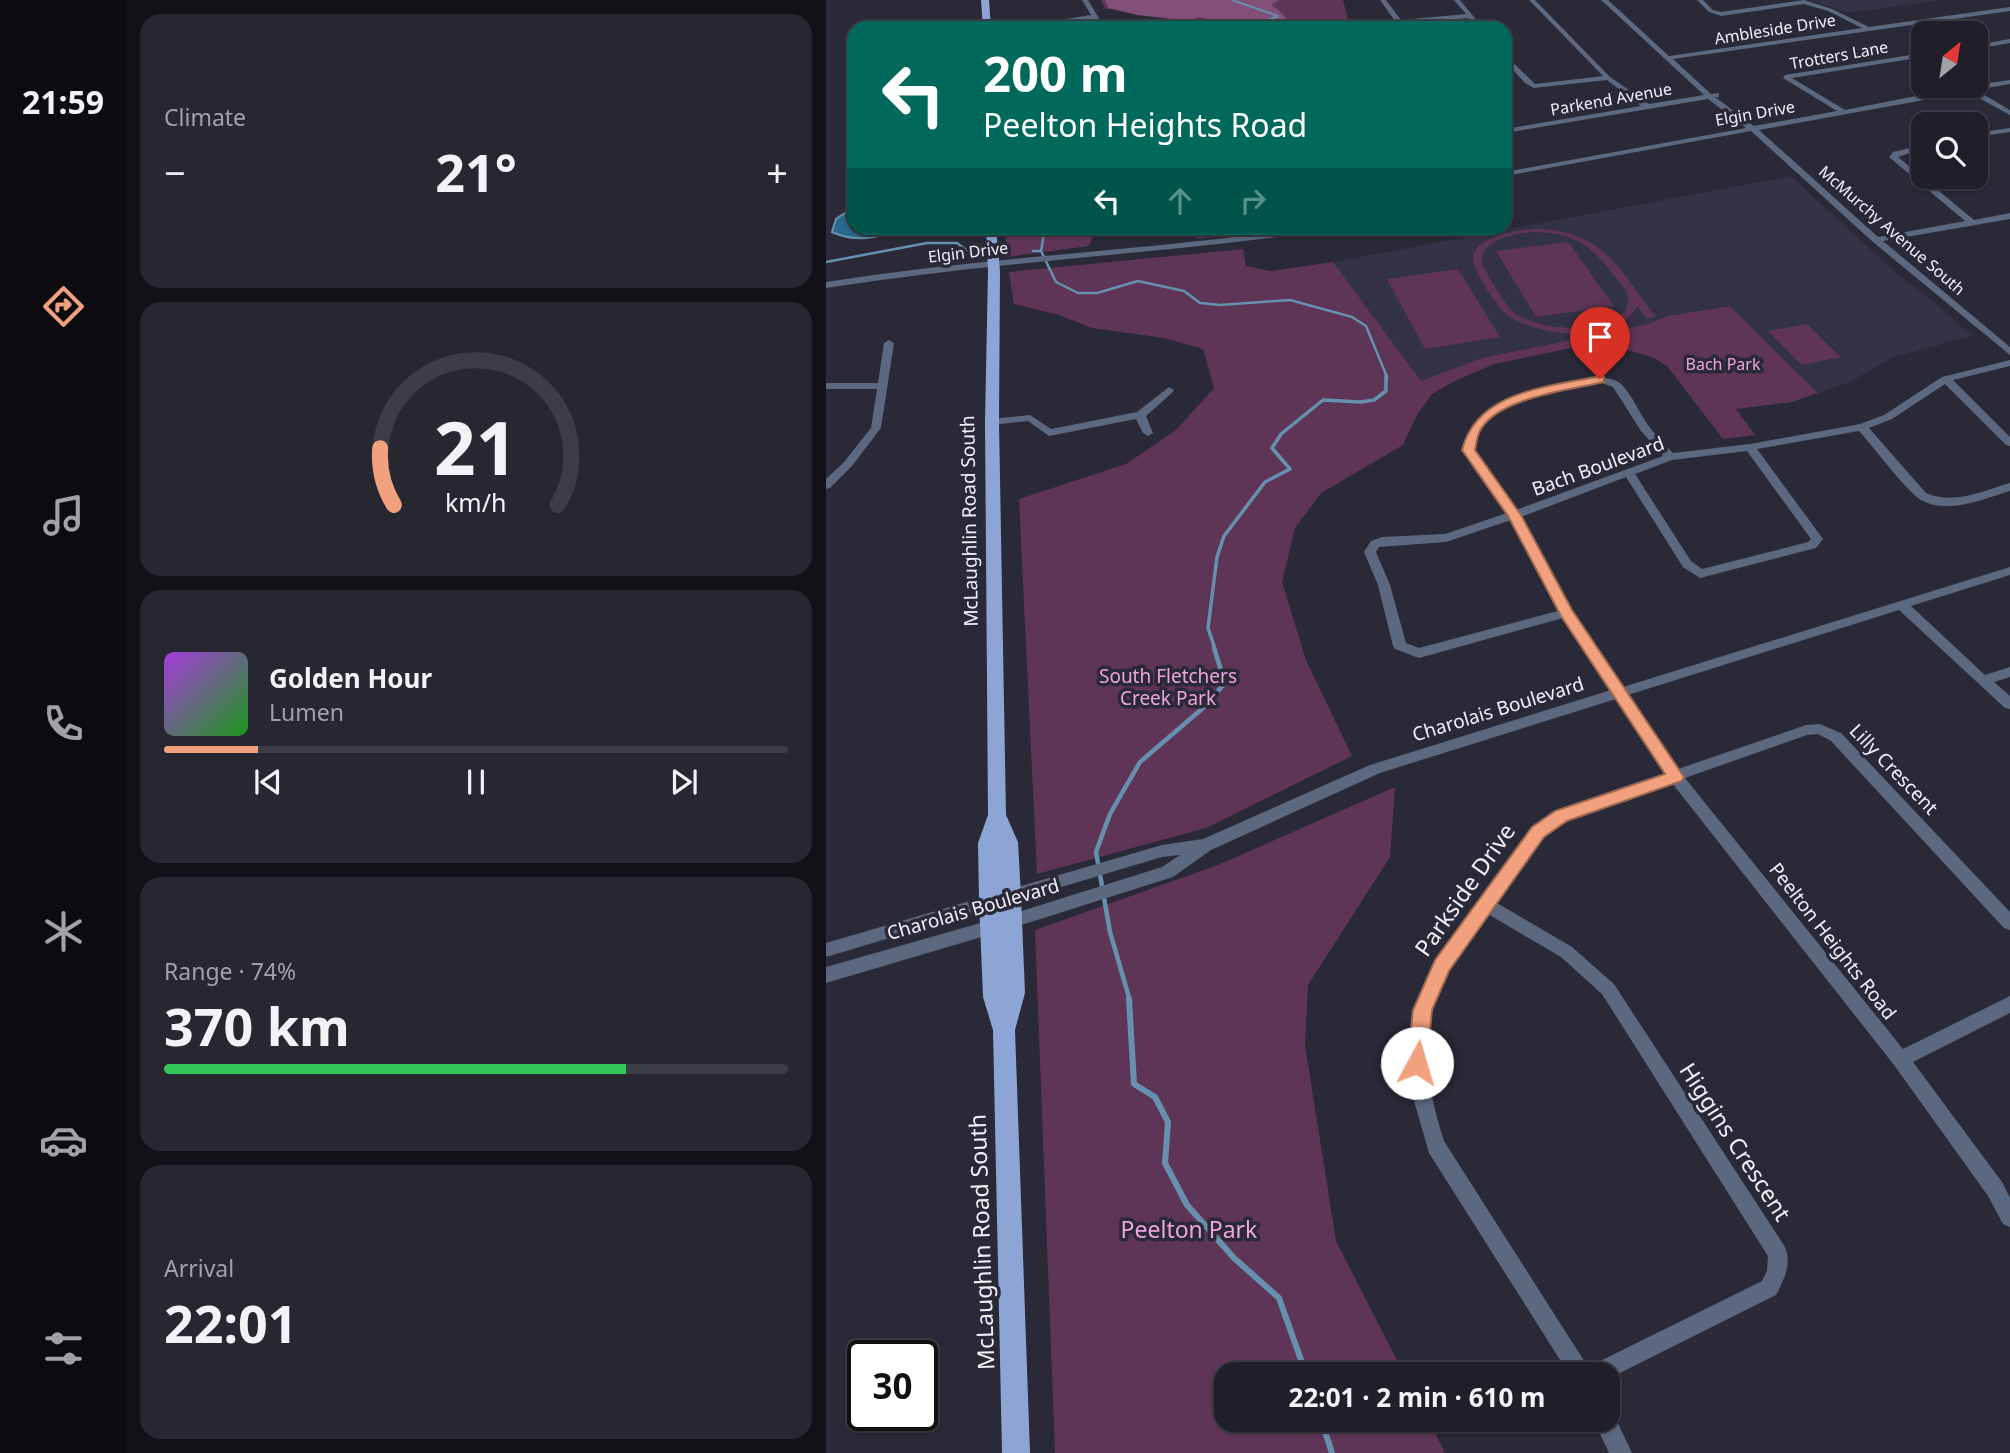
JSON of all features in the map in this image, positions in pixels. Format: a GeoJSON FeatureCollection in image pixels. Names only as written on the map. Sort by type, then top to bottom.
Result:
{"type":"FeatureCollection","features":[{"type":"Feature","properties":{"kind":"main road"},"geometry":{"type":"LineString","coordinates":[[985,0],[986,21]]}},
{"type":"Feature","properties":{"kind":"main road","name":"McLaughlin Road South"},"geometry":{"type":"LineString","coordinates":[[992,235],[994,264],[992,422],[997,815],[988,843],[989,901],[994,997],[1004,1030],[1016,1453]]}},
{"type":"Feature","properties":{"kind":"main road","name":"McLaughlin Road South"},"geometry":{"type":"LineString","coordinates":[[997,815],[1009,842],[1012,896],[1014,993],[1004,1030]]}},
{"type":"Feature","properties":{"kind":"street"},"geometry":{"type":"LineString","coordinates":[[1085,0],[1095,17],[1101,21]]}},
{"type":"Feature","properties":{"kind":"street"},"geometry":{"type":"LineString","coordinates":[[1383,0],[1398,21]]}},
{"type":"Feature","properties":{"kind":"street"},"geometry":{"type":"LineString","coordinates":[[1457,0],[1474,21]]}},
{"type":"Feature","properties":{"kind":"street"},"geometry":{"type":"LineString","coordinates":[[1532,0],[1608,78],[1648,107]]}},
{"type":"Feature","properties":{"kind":"street","name":"McMurchy Avenue South"},"geometry":{"type":"LineString","coordinates":[[1604,0],[1876,240],[2010,352]]}},
{"type":"Feature","properties":{"kind":"street"},"geometry":{"type":"LineString","coordinates":[[1616,0],[1703,78]]}},
{"type":"Feature","properties":{"kind":"street"},"geometry":{"type":"LineString","coordinates":[[1700,0],[1711,11],[1721,14],[1801,1],[1830,10],[1866,29]]}},
{"type":"Feature","properties":{"kind":"street","name":"Ambleside Drive"},"geometry":{"type":"LineString","coordinates":[[1668,58],[2010,9]]}},
{"type":"Feature","properties":{"kind":"street"},"geometry":{"type":"LineString","coordinates":[[1999,11],[2010,17]]}},
{"type":"Feature","properties":{"kind":"street"},"geometry":{"type":"LineString","coordinates":[[1432,21],[1470,16]]}},
{"type":"Feature","properties":{"kind":"street"},"geometry":{"type":"LineString","coordinates":[[1066,21],[1095,17]]}},
{"type":"Feature","properties":{"kind":"street"},"geometry":{"type":"LineString","coordinates":[[1988,45],[2010,41]]}},
{"type":"Feature","properties":{"kind":"street","name":"Trotters Lane"},"geometry":{"type":"LineString","coordinates":[[1845,113],[1785,77],[1911,57]]}},
{"type":"Feature","properties":{"kind":"street"},"geometry":{"type":"LineString","coordinates":[[1512,65],[1534,86],[1608,78]]}},
{"type":"Feature","properties":{"kind":"street","name":"Elgin Drive"},"geometry":{"type":"LineString","coordinates":[[1988,85],[2010,82]]}},
{"type":"Feature","properties":{"kind":"street","name":"McMurchy Avenue South"},"geometry":{"type":"LineString","coordinates":[[1712,86],[1752,124],[1754,130]]}},
{"type":"Feature","properties":{"kind":"street","name":"Parkend Avenue"},"geometry":{"type":"LineString","coordinates":[[1512,130],[1721,94]]}},
{"type":"Feature","properties":{"kind":"street","name":"Elgin Drive"},"geometry":{"type":"LineString","coordinates":[[1512,173],[1918,98]]}},
{"type":"Feature","properties":{"kind":"street"},"geometry":{"type":"LineString","coordinates":[[1984,98],[2010,113]]}},
{"type":"Feature","properties":{"kind":"street"},"geometry":{"type":"LineString","coordinates":[[1988,133],[2010,130]]}},
{"type":"Feature","properties":{"kind":"street"},"geometry":{"type":"LineString","coordinates":[[1911,150],[1896,153],[1894,157],[1911,171]]}},
{"type":"Feature","properties":{"kind":"street"},"geometry":{"type":"LineString","coordinates":[[1932,189],[1972,223]]}},
{"type":"Feature","properties":{"kind":"street"},"geometry":{"type":"LineString","coordinates":[[1876,240],[2010,216]]}},
{"type":"Feature","properties":{"kind":"street","name":"Elgin Drive"},"geometry":{"type":"LineString","coordinates":[[826,285],[994,264],[1274,235]]}},
{"type":"Feature","properties":{"kind":"street"},"geometry":{"type":"LineString","coordinates":[[828,482],[876,428],[880,386],[889,343]]}},
{"type":"Feature","properties":{"kind":"street","name":"Bach Boulevard"},"geometry":{"type":"LineString","coordinates":[[1619,694],[1566,613],[1514,515],[1670,457],[1749,447],[1862,427],[1888,417],[1946,379],[2010,362]]}},
{"type":"Feature","properties":{"kind":"street"},"geometry":{"type":"LineString","coordinates":[[1566,613],[1419,653],[1400,646],[1384,585],[1370,552],[1375,544],[1382,541],[1446,538],[1514,515],[1468,450],[1473,432],[1485,417],[1518,398],[1600,379],[1609,380],[1617,385],[1646,429],[1670,457]]}},
{"type":"Feature","properties":{"kind":"street"},"geometry":{"type":"LineString","coordinates":[[1946,379],[2010,443]]}},
{"type":"Feature","properties":{"kind":"street"},"geometry":{"type":"LineString","coordinates":[[826,386],[880,386]]}},
{"type":"Feature","properties":{"kind":"street"},"geometry":{"type":"LineString","coordinates":[[992,422],[1030,418],[1049,433],[1140,415],[1169,390]]}},
{"type":"Feature","properties":{"kind":"street"},"geometry":{"type":"LineString","coordinates":[[1140,415],[1148,433]]}},
{"type":"Feature","properties":{"kind":"street"},"geometry":{"type":"LineString","coordinates":[[1862,427],[1922,496],[1934,502],[1950,503],[2010,487]]}},
{"type":"Feature","properties":{"kind":"street"},"geometry":{"type":"LineString","coordinates":[[1629,474],[1687,565],[1700,574],[1812,545],[1817,539],[1749,447]]}},
{"type":"Feature","properties":{"kind":"street","name":"Charolais Boulevard"},"geometry":{"type":"LineString","coordinates":[[826,975],[1167,872],[1206,845],[1376,769],[2010,570]]}},
{"type":"Feature","properties":{"kind":"street"},"geometry":{"type":"LineString","coordinates":[[1902,605],[2010,704]]}},
{"type":"Feature","properties":{"kind":"street"},"geometry":{"type":"LineString","coordinates":[[1983,681],[2010,672]]}},
{"type":"Feature","properties":{"kind":"street","name":"Peelton Heights Road"},"geometry":{"type":"LineString","coordinates":[[1619,694],[1676,777],[1900,1059],[1995,1189],[2010,1217]]}},
{"type":"Feature","properties":{"kind":"street","name":"Lilly Crescent"},"geometry":{"type":"LineString","coordinates":[[1676,777],[1806,730],[1820,729],[1836,737],[2010,923]]}},
{"type":"Feature","properties":{"kind":"street","name":"Parkside Drive"},"geometry":{"type":"LineString","coordinates":[[1573,1362],[1436,1146],[1423,1110],[1417,1063],[1422,1010],[1442,966],[1538,832],[1549,823],[1676,777]]}},
{"type":"Feature","properties":{"kind":"street","name":"Charolais Boulevard"},"geometry":{"type":"LineString","coordinates":[[826,950],[1162,851],[1206,845]]}},
{"type":"Feature","properties":{"kind":"street","name":"Higgins Crescent"},"geometry":{"type":"LineString","coordinates":[[1486,905],[1567,950],[1589,967],[1608,989],[1777,1254],[1777,1272],[1769,1288],[1619,1362]]}},
{"type":"Feature","properties":{"kind":"street"},"geometry":{"type":"LineString","coordinates":[[1900,1059],[2010,1004]]}},
{"type":"Feature","properties":{"kind":"street"},"geometry":{"type":"LineString","coordinates":[[1611,1432],[1621,1453]]}},
{"type":"Feature","properties":{"kind":"shaded area"},"geometry":{"type":"Polygon","coordinates":[[[1105,0],[1279,0],[1271,5],[1288,21],[1215,21],[1199,17],[1190,21],[1137,15],[1108,8],[1105,0]]]}},
{"type":"Feature","properties":{"kind":"shaded area"},"geometry":{"type":"Polygon","coordinates":[[[1810,0],[1943,0],[1846,13],[1810,0]]]}},
{"type":"Feature","properties":{"kind":"shaded area"},"geometry":{"type":"Polygon","coordinates":[[[1791,176],[1894,271],[1972,336],[1894,357],[1848,383],[1818,393],[1730,306],[1667,316],[1648,324],[1482,358],[1421,382],[1333,262],[1477,235],[1512,235],[1512,228],[1791,176]]]}},
{"type":"Feature","properties":{"kind":"green space"},"geometry":{"type":"Polygon","coordinates":[[[1101,0],[1343,0],[1348,21],[1180,21],[1124,9],[1105,9],[1101,0]]]}},
{"type":"Feature","properties":{"kind":"green space"},"geometry":{"type":"Polygon","coordinates":[[[1529,229],[1560,231],[1595,245],[1620,269],[1656,317],[1647,318],[1637,306],[1626,319],[1611,328],[1573,334],[1552,332],[1516,320],[1502,311],[1479,277],[1473,255],[1485,241],[1500,235],[1512,235],[1512,232],[1529,229]],[[1533,232],[1508,236],[1486,249],[1482,265],[1511,309],[1527,320],[1577,328],[1595,327],[1610,322],[1622,314],[1628,303],[1627,293],[1591,250],[1561,235],[1533,232]]]}},
{"type":"Feature","properties":{"kind":"green space"},"geometry":{"type":"Polygon","coordinates":[[[1006,235],[1094,235],[1089,246],[1006,257],[1006,235]]]}},
{"type":"Feature","properties":{"kind":"green space"},"geometry":{"type":"Polygon","coordinates":[[[1196,235],[1228,235],[1196,239],[1196,235]]]}},
{"type":"Feature","properties":{"kind":"green space"},"geometry":{"type":"Polygon","coordinates":[[[1568,242],[1614,306],[1536,317],[1496,251],[1568,242]]]}},
{"type":"Feature","properties":{"kind":"green space","name":"South Fletchers Creek Park"},"geometry":{"type":"Polygon","coordinates":[[[1243,249],[1246,266],[1271,271],[1333,262],[1421,381],[1482,358],[1648,324],[1667,316],[1730,306],[1818,393],[1792,402],[1736,409],[1755,435],[1723,439],[1667,366],[1654,358],[1611,345],[1586,345],[1494,364],[1432,394],[1417,415],[1403,445],[1321,493],[1295,528],[1282,582],[1306,660],[1352,756],[1206,828],[1037,874],[1019,499],[1126,464],[1176,430],[1214,388],[1203,349],[1164,338],[1092,328],[1059,315],[1014,304],[1009,272],[1243,249]]]}},
{"type":"Feature","properties":{"kind":"green space"},"geometry":{"type":"Polygon","coordinates":[[[1458,269],[1500,337],[1425,349],[1387,279],[1458,269]]]}},
{"type":"Feature","properties":{"kind":"green space"},"geometry":{"type":"Polygon","coordinates":[[[1807,324],[1841,357],[1801,365],[1768,331],[1807,324]]]}},
{"type":"Feature","properties":{"kind":"green space","name":"Peelton Park"},"geometry":{"type":"Polygon","coordinates":[[[1395,787],[1390,857],[1308,985],[1305,1045],[1336,1241],[1398,1362],[1214,1362],[1214,1432],[1434,1432],[1445,1453],[1055,1453],[1035,930],[1218,865],[1395,787]]]}},
{"type":"Feature","properties":{"kind":"water"},"geometry":{"type":"Polygon","coordinates":[[[847,212],[847,235],[881,235],[864,238],[848,237],[832,232],[836,219],[847,212]]]}},
{"type":"Feature","properties":{"kind":"waterway"},"geometry":{"type":"LineString","coordinates":[[1232,0],[1278,16],[1267,21]]}},
{"type":"Feature","properties":{"kind":"waterway"},"geometry":{"type":"LineString","coordinates":[[1041,251],[1044,235]]}},
{"type":"Feature","properties":{"kind":"waterway"},"geometry":{"type":"LineString","coordinates":[[826,262],[927,243],[957,243],[970,253]]}},
{"type":"Feature","properties":{"kind":"waterway"},"geometry":{"type":"LineString","coordinates":[[1033,251],[1041,251]]}},
{"type":"Feature","properties":{"kind":"waterway"},"geometry":{"type":"LineString","coordinates":[[1041,251],[1056,282],[1078,293],[1097,293],[1138,281],[1184,291],[1200,303],[1220,305],[1290,300],[1352,317],[1366,326],[1387,377]]}},
{"type":"Feature","properties":{"kind":"waterway"},"geometry":{"type":"LineString","coordinates":[[1215,649],[1208,628],[1217,557],[1224,536],[1265,482],[1290,469],[1272,448],[1281,434],[1323,400],[1374,400],[1386,391],[1386,375]]}},
{"type":"Feature","properties":{"kind":"waterway"},"geometry":{"type":"LineString","coordinates":[[1130,1001],[1110,932],[1096,852],[1110,814],[1140,762],[1203,708],[1225,683],[1214,648]]}},
{"type":"Feature","properties":{"kind":"waterway"},"geometry":{"type":"LineString","coordinates":[[1129,999],[1134,1084],[1155,1097],[1168,1122],[1165,1163],[1187,1205],[1234,1258],[1279,1298],[1302,1362]]}},
{"type":"Feature","properties":{"kind":"waterway"},"geometry":{"type":"LineString","coordinates":[[1325,1432],[1332,1453]]}},
{"type":"Feature","properties":{"kind":"route"},"geometry":{"type":"LineString","coordinates":[[1417,1063],[1422,1010],[1442,966],[1538,832],[1561,816],[1676,777],[1607,678],[1566,613],[1514,515],[1468,450],[1473,432],[1485,417],[1501,406],[1518,398],[1600,379]]}},
{"type":"Feature","properties":{"kind":"park label","name":"Bach Park"},"geometry":{"type":"Point","coordinates":[1723,364]}}]}
